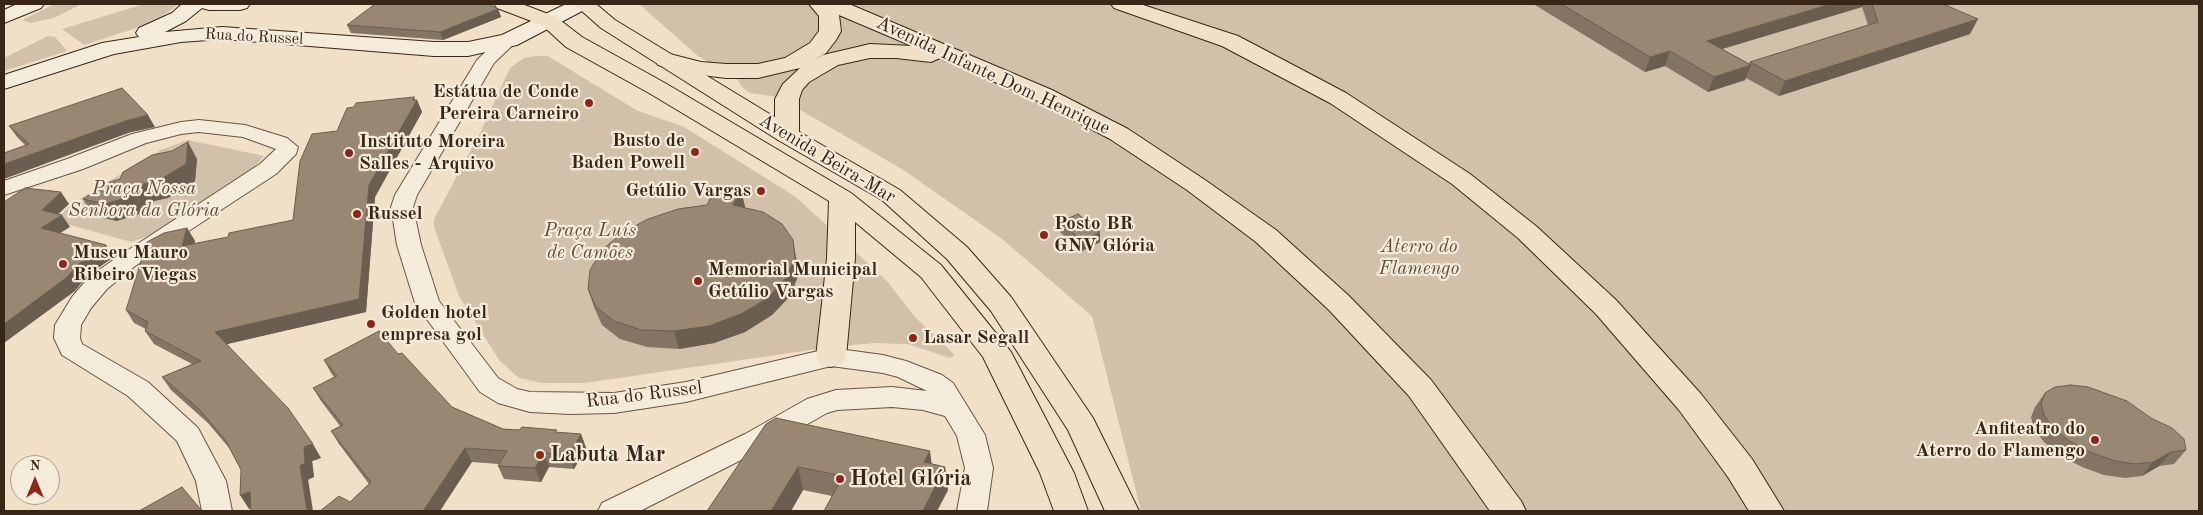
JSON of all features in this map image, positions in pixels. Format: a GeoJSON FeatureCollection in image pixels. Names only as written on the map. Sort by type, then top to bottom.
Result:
{"type":"FeatureCollection","features":[{"type":"Feature","properties":{"kind":"main road"},"geometry":{"type":"LineString","coordinates":[[4,17],[34,4]]}},
{"type":"Feature","properties":{"kind":"main road"},"geometry":{"type":"LineString","coordinates":[[110,48],[153,31],[179,17],[194,4]]}},
{"type":"Feature","properties":{"kind":"main road"},"geometry":{"type":"LineString","coordinates":[[209,4],[240,4]]}},
{"type":"Feature","properties":{"kind":"main road","name":"Avenida Beira-Mar"},"geometry":{"type":"LineString","coordinates":[[504,4],[544,12],[574,42],[657,88],[842,198],[931,271],[996,352],[1057,473],[1071,511]]}},
{"type":"Feature","properties":{"kind":"main road","name":"Rua do Russel"},"geometry":{"type":"LineString","coordinates":[[4,82],[110,48],[181,36],[222,33],[453,50],[484,47],[509,40],[544,12],[583,4]]}},
{"type":"Feature","properties":{"kind":"main road","name":"Avenida Beira-Mar"},"geometry":{"type":"LineString","coordinates":[[583,4],[608,24],[666,60],[788,135],[891,195],[957,253],[1001,304],[1082,426],[1122,511]]}},
{"type":"Feature","properties":{"kind":"main road"},"geometry":{"type":"LineString","coordinates":[[666,60],[701,69],[726,71],[758,71],[792,63],[818,48],[830,31],[829,15],[819,4]]}},
{"type":"Feature","properties":{"kind":"main road","name":"Avenida Infante Dom Henrique"},"geometry":{"type":"LineString","coordinates":[[832,4],[1044,95],[1119,134],[1196,185],[1266,236],[1339,303],[1420,388],[1509,511]]}},
{"type":"Feature","properties":{"kind":"main road"},"geometry":{"type":"LineString","coordinates":[[1121,4],[1230,41],[1338,98],[1461,179],[1527,232],[1606,307],[1690,402],[1740,468],[1767,511]]}},
{"type":"Feature","properties":{"kind":"main road"},"geometry":{"type":"LineString","coordinates":[[788,135],[787,99],[801,77],[822,64],[851,54],[870,51],[896,50],[960,58]]}},
{"type":"Feature","properties":{"kind":"main road"},"geometry":{"type":"LineString","coordinates":[[832,357],[841,258],[842,198]]}},
{"type":"Feature","properties":{"kind":"street","name":"Rua do Russel"},"geometry":{"type":"LineString","coordinates":[[509,40],[486,60],[406,195],[402,212],[409,245],[427,303],[489,385],[508,396],[530,402],[570,404],[614,402],[686,392],[832,357],[861,359],[906,370],[933,382],[942,390],[971,435],[979,468],[972,511]]}},
{"type":"Feature","properties":{"kind":"street"},"geometry":{"type":"LineString","coordinates":[[4,188],[75,164],[139,138],[181,128],[199,126],[245,131],[280,142],[287,147],[285,154],[268,169],[127,260],[98,283],[81,303],[68,325],[67,338],[72,348],[138,389],[188,435],[211,481],[217,511]]}},
{"type":"Feature","properties":{"kind":"street"},"geometry":{"type":"LineString","coordinates":[[613,511],[756,441],[817,406],[836,400],[892,397],[923,400],[953,408]]}},
{"type":"Feature","properties":{"kind":"green space"},"geometry":{"type":"Polygon","coordinates":[[[55,4],[82,4],[54,18],[31,23],[24,21],[24,19],[55,4]]]}},
{"type":"Feature","properties":{"kind":"green space"},"geometry":{"type":"Polygon","coordinates":[[[144,4],[177,5],[163,16],[142,26],[84,45],[62,29],[144,4]]]}},
{"type":"Feature","properties":{"kind":"green space","name":"Aterro do Flamengo"},"geometry":{"type":"Polygon","coordinates":[[[639,4],[2199,4],[2199,511],[1141,511],[1092,316],[1002,239],[905,171],[778,97],[750,93],[743,88],[737,79],[698,56],[639,4]]]}},
{"type":"Feature","properties":{"kind":"green space"},"geometry":{"type":"Polygon","coordinates":[[[48,36],[55,37],[67,51],[4,71],[4,58],[48,36]]]}},
{"type":"Feature","properties":{"kind":"green space","name":"Praça Luís de Camões"},"geometry":{"type":"Polygon","coordinates":[[[548,56],[636,110],[684,127],[796,197],[887,281],[914,316],[955,355],[950,358],[907,344],[874,343],[824,348],[585,383],[542,383],[519,378],[499,360],[459,296],[434,227],[434,219],[480,133],[510,68],[524,58],[548,56]]]}},
{"type":"Feature","properties":{"kind":"green space","name":"Praça Nossa Senhora da Glória"},"geometry":{"type":"Polygon","coordinates":[[[188,140],[264,156],[253,169],[155,233],[132,242],[55,221],[73,203],[161,150],[188,140]]]}},
{"type":"Feature","properties":{"kind":"building"},"geometry":{"type":"Polygon","coordinates":[[[375,4],[489,4],[498,9],[440,32],[347,25],[375,4]]]}},
{"type":"Feature","properties":{"kind":"building"},"geometry":{"type":"Polygon","coordinates":[[[1561,4],[1831,4],[1707,41],[1751,65],[1714,77],[1670,51],[1650,57],[1561,4]]]}},
{"type":"Feature","properties":{"kind":"building"},"geometry":{"type":"Polygon","coordinates":[[[1872,4],[1943,4],[1978,19],[1785,81],[1750,62],[1878,22],[1872,4]]]}},
{"type":"Feature","properties":{"kind":"building"},"geometry":{"type":"Polygon","coordinates":[[[122,88],[148,115],[125,121],[4,164],[4,153],[29,144],[9,126],[122,88]]]}},
{"type":"Feature","properties":{"kind":"building"},"geometry":{"type":"Polygon","coordinates":[[[414,97],[413,100],[417,100],[369,185],[359,299],[215,332],[288,408],[313,444],[304,447],[305,463],[300,466],[307,511],[251,511],[250,492],[240,495],[241,470],[226,441],[199,409],[162,377],[201,361],[145,331],[148,322],[126,310],[147,242],[164,233],[187,228],[182,246],[228,237],[229,233],[293,220],[300,161],[312,134],[337,131],[347,108],[354,107],[356,103],[414,97]]]}},
{"type":"Feature","properties":{"kind":"building"},"geometry":{"type":"Polygon","coordinates":[[[188,142],[186,164],[158,181],[144,184],[141,189],[126,198],[105,204],[83,199],[110,182],[120,179],[123,172],[152,155],[172,151],[188,142]]]}},
{"type":"Feature","properties":{"kind":"building"},"geometry":{"type":"Polygon","coordinates":[[[25,188],[61,192],[42,210],[62,215],[41,228],[106,245],[80,263],[66,278],[4,324],[4,202],[25,188]]]}},
{"type":"Feature","properties":{"kind":"building","name":"Memorial Municipal Getúlio Vargas"},"geometry":{"type":"Polygon","coordinates":[[[715,189],[741,190],[733,205],[763,212],[782,224],[793,240],[795,258],[786,278],[768,298],[741,314],[709,326],[674,331],[641,330],[614,321],[596,307],[588,289],[590,270],[602,250],[622,233],[648,219],[678,209],[707,205],[715,189]]]}},
{"type":"Feature","properties":{"kind":"building"},"geometry":{"type":"Polygon","coordinates":[[[1078,214],[1100,232],[1082,241],[1060,222],[1078,214]]]}},
{"type":"Feature","properties":{"kind":"building"},"geometry":{"type":"Polygon","coordinates":[[[379,331],[398,354],[402,353],[452,407],[503,429],[519,430],[522,427],[581,434],[569,455],[544,453],[535,468],[498,466],[507,451],[465,448],[423,511],[320,511],[339,496],[350,502],[371,482],[331,431],[343,425],[313,388],[337,376],[324,360],[379,331]]]}},
{"type":"Feature","properties":{"kind":"building","name":"Anfiteatro do Aterro do Flamengo"},"geometry":{"type":"Polygon","coordinates":[[[2071,385],[2088,387],[2127,401],[2151,418],[2172,428],[2184,439],[2186,450],[2171,452],[2153,462],[2136,464],[2115,461],[2092,453],[2071,442],[2054,429],[2044,415],[2041,403],[2045,393],[2055,387],[2071,385]]]}},
{"type":"Feature","properties":{"kind":"building"},"geometry":{"type":"Polygon","coordinates":[[[776,418],[930,451],[924,462],[945,467],[923,511],[824,511],[843,476],[798,467],[771,511],[707,511],[766,424],[776,418]]]}},
{"type":"Feature","properties":{"kind":"building"},"geometry":{"type":"Polygon","coordinates":[[[182,487],[202,511],[139,511],[182,487]]]}},
{"type":"Feature","properties":{"kind":"place","name":"Estátua de Conde Pereira Carneiro"},"geometry":{"type":"Point","coordinates":[589,103]}},
{"type":"Feature","properties":{"kind":"place","name":"Busto de Baden Powell"},"geometry":{"type":"Point","coordinates":[695,152]}},
{"type":"Feature","properties":{"kind":"place","name":"Instituto Moreira Salles - Arquivo"},"geometry":{"type":"Point","coordinates":[349,153]}},
{"type":"Feature","properties":{"kind":"place","name":"Getúlio Vargas"},"geometry":{"type":"Point","coordinates":[761,191]}},
{"type":"Feature","properties":{"kind":"place","name":"Russel"},"geometry":{"type":"Point","coordinates":[357,214]}},
{"type":"Feature","properties":{"kind":"place","name":"Posto BR GNV Glória"},"geometry":{"type":"Point","coordinates":[1044,235]}},
{"type":"Feature","properties":{"kind":"place","name":"Museu Mauro Ribeiro Viegas"},"geometry":{"type":"Point","coordinates":[63,264]}},
{"type":"Feature","properties":{"kind":"place","name":"Memorial Municipal Getúlio Vargas"},"geometry":{"type":"Point","coordinates":[698,281]}},
{"type":"Feature","properties":{"kind":"place","name":"Golden hotel empresa gol"},"geometry":{"type":"Point","coordinates":[371,324]}},
{"type":"Feature","properties":{"kind":"place","name":"Lasar Segall"},"geometry":{"type":"Point","coordinates":[913,338]}},
{"type":"Feature","properties":{"kind":"place","name":"Anfiteatro do Aterro do Flamengo"},"geometry":{"type":"Point","coordinates":[2095,440]}},
{"type":"Feature","properties":{"kind":"place","name":"Labuta Mar"},"geometry":{"type":"Point","coordinates":[540,455]}},
{"type":"Feature","properties":{"kind":"place","name":"Hotel Glória"},"geometry":{"type":"Point","coordinates":[840,479]}}]}
